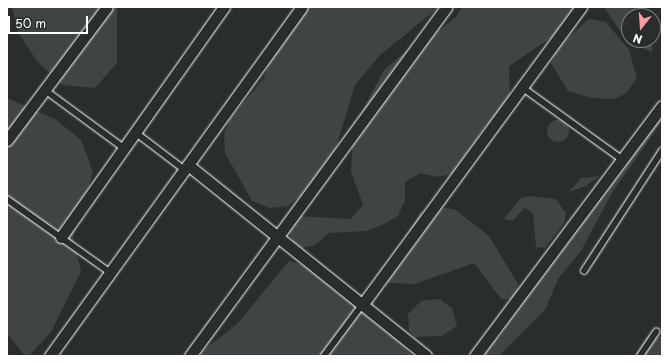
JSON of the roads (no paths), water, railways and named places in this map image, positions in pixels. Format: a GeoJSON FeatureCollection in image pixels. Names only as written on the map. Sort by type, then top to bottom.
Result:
{"type":"FeatureCollection","features":[{"type":"Feature","properties":{"kind":"street"},"geometry":{"type":"LineString","coordinates":[[7,140],[107,7]]}},
{"type":"Feature","properties":{"kind":"street"},"geometry":{"type":"LineString","coordinates":[[61,237],[224,7]]}},
{"type":"Feature","properties":{"kind":"street"},"geometry":{"type":"LineString","coordinates":[[50,356],[302,7]]}},
{"type":"Feature","properties":{"kind":"street"},"geometry":{"type":"LineString","coordinates":[[190,356],[446,7]]}},
{"type":"Feature","properties":{"kind":"street"},"geometry":{"type":"LineString","coordinates":[[362,305],[581,7]]}},
{"type":"Feature","properties":{"kind":"street"},"geometry":{"type":"LineString","coordinates":[[475,356],[662,106]]}},
{"type":"Feature","properties":{"kind":"street"},"geometry":{"type":"LineString","coordinates":[[186,167],[278,237],[426,356]]}},
{"type":"Feature","properties":{"kind":"lane"},"geometry":{"type":"LineString","coordinates":[[522,87],[622,159]]}},
{"type":"Feature","properties":{"kind":"lane"},"geometry":{"type":"LineString","coordinates":[[45,90],[124,148]]}},
{"type":"Feature","properties":{"kind":"lane"},"geometry":{"type":"LineString","coordinates":[[135,132],[186,167]]}},
{"type":"Feature","properties":{"kind":"lane"},"geometry":{"type":"LineString","coordinates":[[584,271],[662,151]]}},
{"type":"Feature","properties":{"kind":"lane"},"geometry":{"type":"LineString","coordinates":[[7,199],[111,273]]}},
{"type":"Feature","properties":{"kind":"lane"},"geometry":{"type":"LineString","coordinates":[[324,356],[362,305]]}},
{"type":"Feature","properties":{"kind":"lane"},"geometry":{"type":"LineString","coordinates":[[640,356],[656,332]]}}]}
